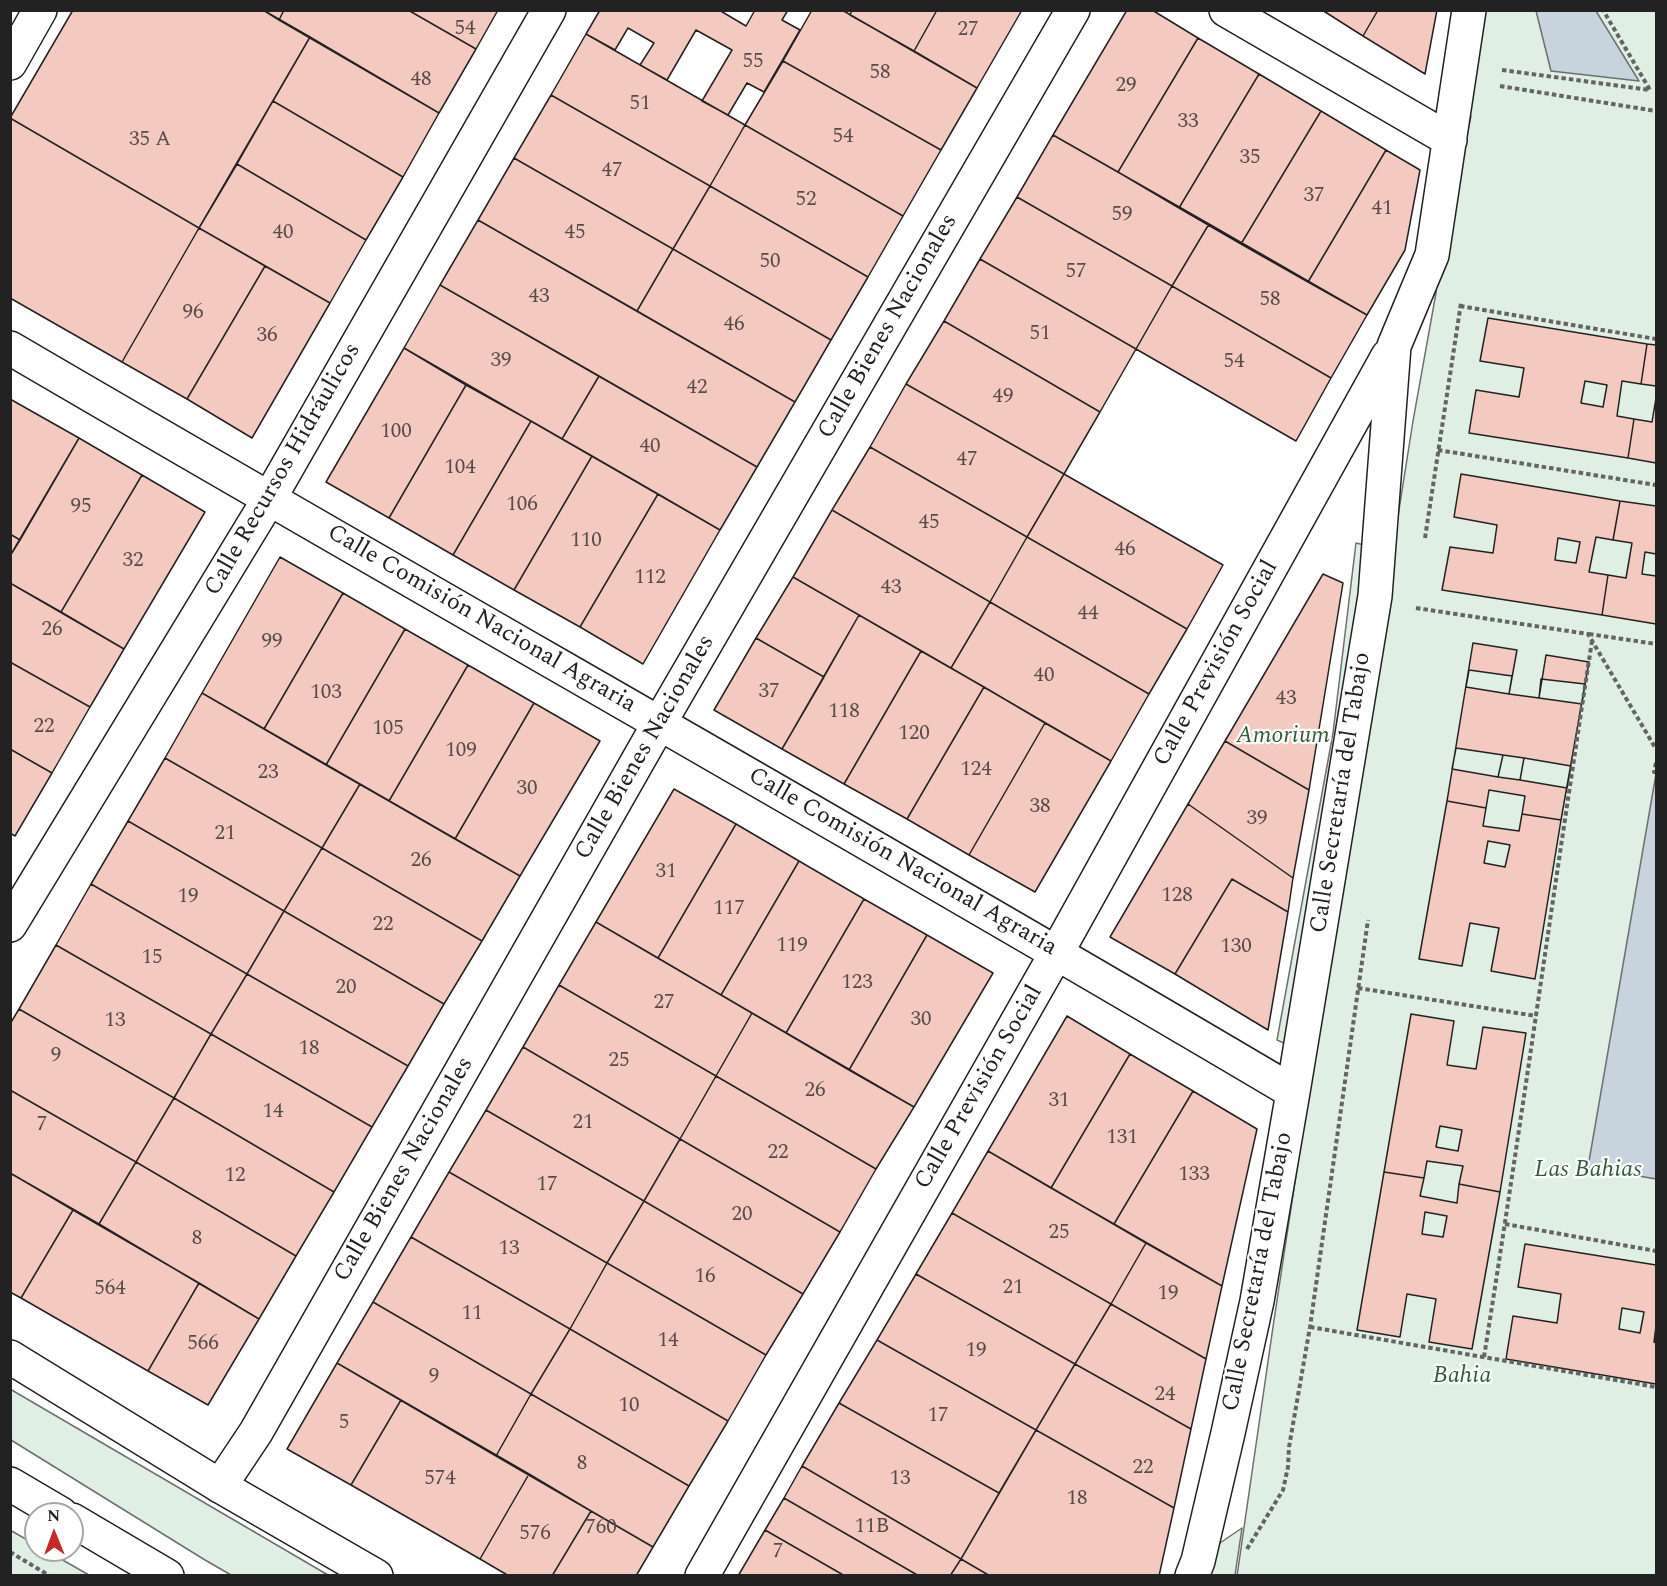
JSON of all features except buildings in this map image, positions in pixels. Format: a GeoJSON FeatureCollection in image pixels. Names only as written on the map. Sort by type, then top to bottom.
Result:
{"type":"FeatureCollection","features":[{"type":"Feature","properties":{"kind":"street"},"geometry":{"type":"LineString","coordinates":[[10,63],[40,10]]}},
{"type":"Feature","properties":{"kind":"street","name":"Calle Recursos Hidráulicos"},"geometry":{"type":"LineString","coordinates":[[10,925],[268,499],[549,10]]}},
{"type":"Feature","properties":{"kind":"street","name":"Calle Bienes Nacionales"},"geometry":{"type":"LineString","coordinates":[[220,1486],[256,1432],[660,722],[1073,10]]}},
{"type":"Feature","properties":{"kind":"street"},"geometry":{"type":"LineString","coordinates":[[1226,10],[1450,141]]}},
{"type":"Feature","properties":{"kind":"street","name":"Calle Secretaría del Tabajo"},"geometry":{"type":"LineString","coordinates":[[1192,1575],[1198,1561],[1226,1445],[1257,1301],[1374,596],[1394,346],[1432,255],[1469,10]]}},
{"type":"Feature","properties":{"kind":"street","name":"Calle Previsión Social"},"geometry":{"type":"LineString","coordinates":[[702,1575],[1057,952],[1394,346]]}},
{"type":"Feature","properties":{"kind":"street","name":"Calle Comisión Nacional Agraria"},"geometry":{"type":"LineString","coordinates":[[10,348],[268,499],[1057,952],[1293,1092]]}},
{"type":"Feature","properties":{"kind":"street"},"geometry":{"type":"LineString","coordinates":[[10,1357],[220,1486],[376,1575]]}},
{"type":"Feature","properties":{"kind":"street"},"geometry":{"type":"LineString","coordinates":[[10,1484],[41,1502]]}},
{"type":"Feature","properties":{"kind":"street"},"geometry":{"type":"LineString","coordinates":[[84,1527],[167,1575]]}},
{"type":"Feature","properties":{"kind":"path"},"geometry":{"type":"LineString","coordinates":[[1494,69],[1650,90],[1603,10]]}},
{"type":"Feature","properties":{"kind":"path"},"geometry":{"type":"LineString","coordinates":[[1492,85],[1656,111]]}},
{"type":"Feature","properties":{"kind":"path"},"geometry":{"type":"LineString","coordinates":[[1460,306],[1656,339]]}},
{"type":"Feature","properties":{"kind":"path"},"geometry":{"type":"LineString","coordinates":[[1438,450],[1656,485]]}},
{"type":"Feature","properties":{"kind":"path"},"geometry":{"type":"LineString","coordinates":[[1415,608],[1656,644]]}},
{"type":"Feature","properties":{"kind":"path"},"geometry":{"type":"LineString","coordinates":[[1588,634],[1656,749]]}},
{"type":"Feature","properties":{"kind":"path"},"geometry":{"type":"LineString","coordinates":[[1484,1357],[1592,641]]}},
{"type":"Feature","properties":{"kind":"path"},"geometry":{"type":"LineString","coordinates":[[1656,762],[1654,772],[1656,772]]}},
{"type":"Feature","properties":{"kind":"path"},"geometry":{"type":"LineString","coordinates":[[1358,988],[1536,1016]]}},
{"type":"Feature","properties":{"kind":"path"},"geometry":{"type":"LineString","coordinates":[[1505,1224],[1656,1251]]}},
{"type":"Feature","properties":{"kind":"path"},"geometry":{"type":"LineString","coordinates":[[1310,1327],[1656,1387]]}},
{"type":"Feature","properties":{"kind":"path"},"geometry":{"type":"LineString","coordinates":[[1243,1555],[1283,1490],[1288,1467]]}},
{"type":"Feature","properties":{"kind":"path"},"geometry":{"type":"LineString","coordinates":[[10,1552],[51,1575]]}},
{"type":"Feature","properties":{"kind":"green space","name":"Bahia"},"geometry":{"type":"Polygon","coordinates":[[[1479,11],[1656,11],[1656,1575],[1237,1576],[1341,878],[1413,421],[1436,293],[1437,271],[1471,116],[1458,114],[1479,11]]]}},
{"type":"Feature","properties":{"kind":"green space"},"geometry":{"type":"Polygon","coordinates":[[[1356,543],[1381,549],[1307,1053],[1277,1040],[1333,733],[1356,543]]]}},
{"type":"Feature","properties":{"kind":"green space"},"geometry":{"type":"Polygon","coordinates":[[[10,1389],[328,1575],[231,1575],[205,1560],[11,1440],[10,1389]]]}},
{"type":"Feature","properties":{"kind":"green space"},"geometry":{"type":"Polygon","coordinates":[[[1242,1528],[1235,1575],[1173,1575],[1242,1528]]]}},
{"type":"Feature","properties":{"kind":"green space"},"geometry":{"type":"Polygon","coordinates":[[[10,1530],[24,1538],[24,1562],[66,1562],[89,1575],[11,1575],[10,1530]]]}},
{"type":"Feature","properties":{"kind":"shaded area"},"geometry":{"type":"Polygon","coordinates":[[[1536,11],[1596,11],[1639,81],[1551,71],[1536,11]]]}},
{"type":"Feature","properties":{"kind":"shaded area"},"geometry":{"type":"Polygon","coordinates":[[[1656,774],[1656,1179],[1588,1167],[1656,774]]]}},
{"type":"Feature","properties":{"kind":"park label","name":"Amorium"},"geometry":{"type":"Point","coordinates":[1283,737]}},
{"type":"Feature","properties":{"kind":"park label","name":"Las Bahias"},"geometry":{"type":"Point","coordinates":[1588,1171]}}]}
